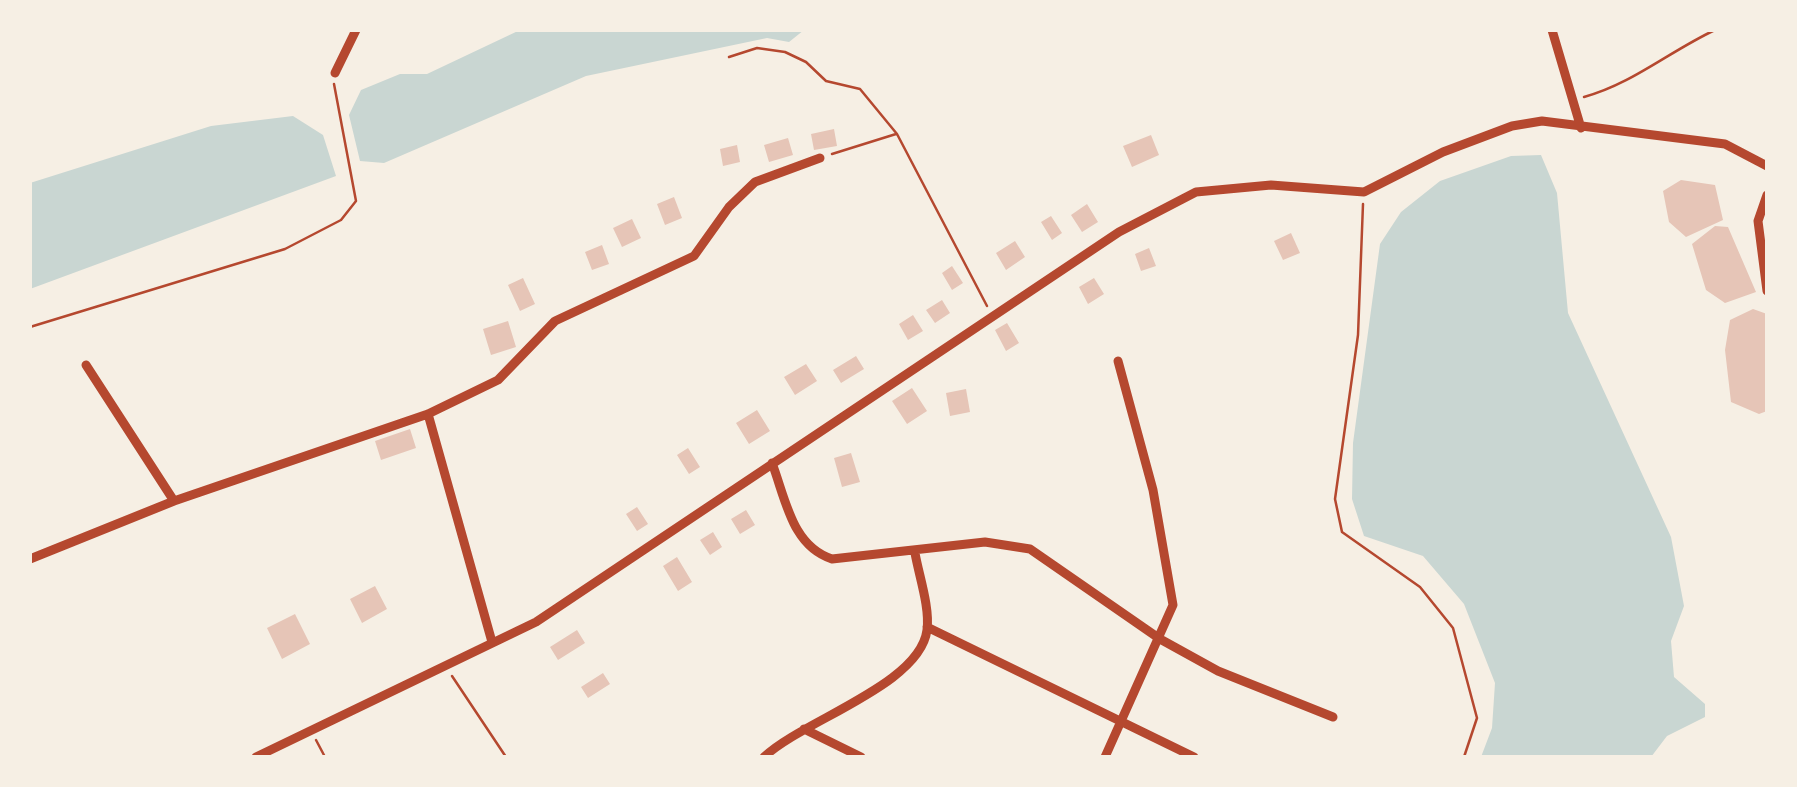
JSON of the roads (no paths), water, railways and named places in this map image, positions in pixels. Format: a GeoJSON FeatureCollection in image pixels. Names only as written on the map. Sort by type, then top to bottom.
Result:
{"type":"FeatureCollection","features":[{"type":"Feature","properties":{"kind":"street"},"geometry":{"type":"LineString","coordinates":[[335,73],[356,30]]}},
{"type":"Feature","properties":{"kind":"street"},"geometry":{"type":"LineString","coordinates":[[1552,30],[1581,128]]}},
{"type":"Feature","properties":{"kind":"street"},"geometry":{"type":"LineString","coordinates":[[256,757],[536,622],[1119,232],[1196,192],[1271,185],[1364,192],[1444,152],[1512,126],[1542,121],[1725,144],[1767,166]]}},
{"type":"Feature","properties":{"kind":"street"},"geometry":{"type":"LineString","coordinates":[[30,559],[174,501],[428,414],[498,380],[555,321],[694,256],[729,206],[755,182],[820,158]]}},
{"type":"Feature","properties":{"kind":"street"},"geometry":{"type":"LineString","coordinates":[[1767,195],[1758,221],[1767,291]]}},
{"type":"Feature","properties":{"kind":"street"},"geometry":{"type":"LineString","coordinates":[[1105,757],[1173,605],[1153,490],[1118,361]]}},
{"type":"Feature","properties":{"kind":"street"},"geometry":{"type":"LineString","coordinates":[[86,365],[174,501]]}},
{"type":"Feature","properties":{"kind":"street"},"geometry":{"type":"LineString","coordinates":[[428,414],[492,642]]}},
{"type":"Feature","properties":{"kind":"street"},"geometry":{"type":"LineString","coordinates":[[772,464],[800,536],[813,552],[832,559],[915,553],[985,542],[1030,549],[1160,639],[1218,671],[1333,717]]}},
{"type":"Feature","properties":{"kind":"street"},"geometry":{"type":"LineString","coordinates":[[764,757],[897,674],[922,651],[928,627],[915,553]]}},
{"type":"Feature","properties":{"kind":"street"},"geometry":{"type":"LineString","coordinates":[[928,627],[1194,757]]}},
{"type":"Feature","properties":{"kind":"street"},"geometry":{"type":"LineString","coordinates":[[804,729],[862,757]]}}]}
